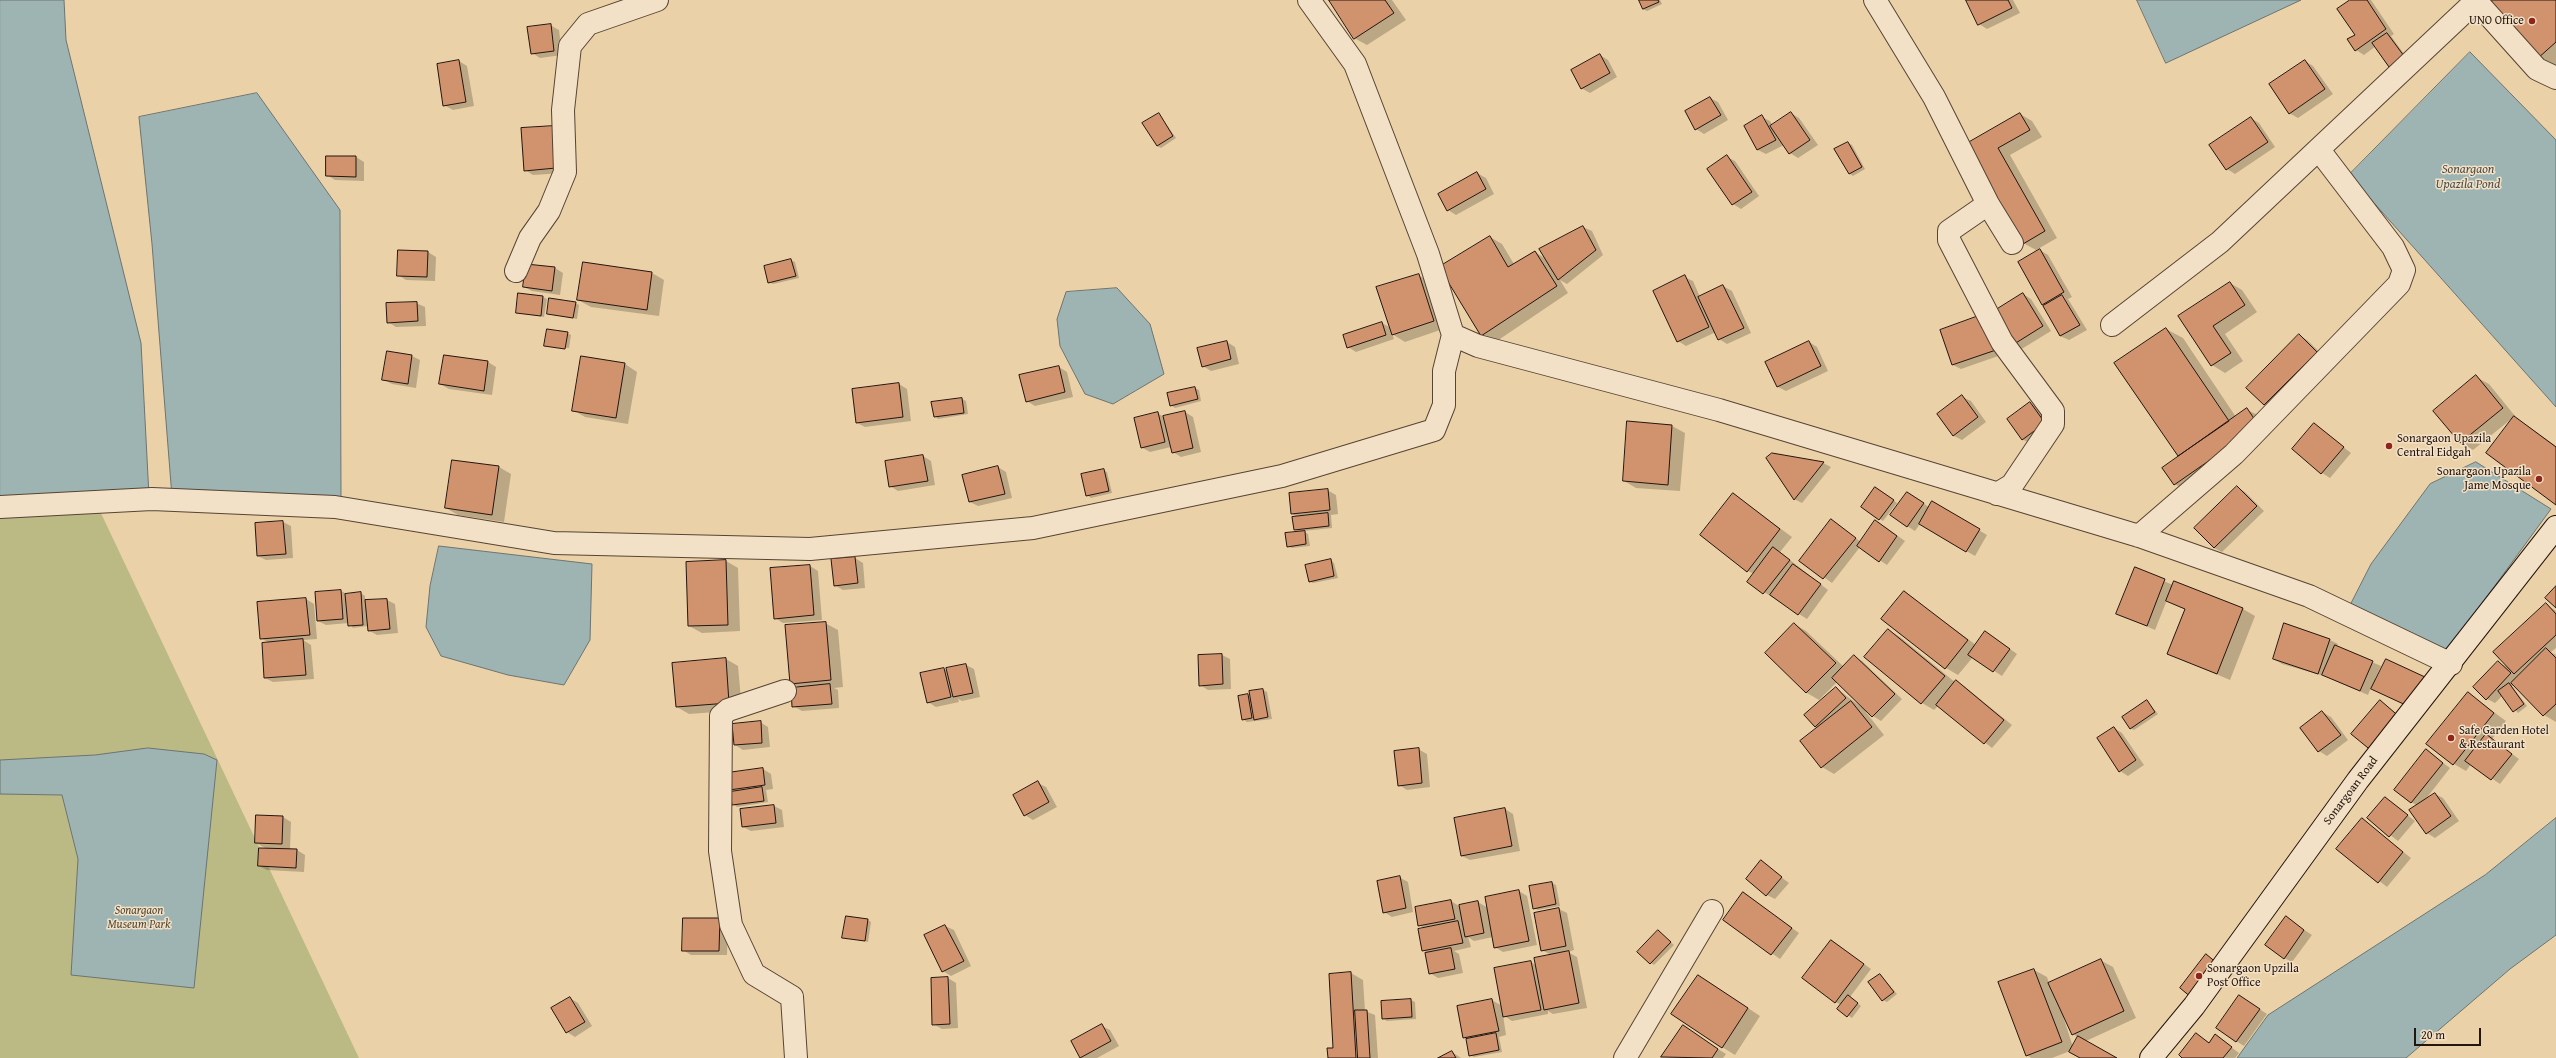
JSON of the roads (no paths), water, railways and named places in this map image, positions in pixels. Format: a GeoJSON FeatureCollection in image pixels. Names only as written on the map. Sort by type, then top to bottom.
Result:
{"type":"FeatureCollection","features":[{"type":"Feature","properties":{"kind":"street"},"geometry":{"type":"LineString","coordinates":[[516,271],[530,238],[549,211],[565,172],[563,110],[570,46],[588,24],[629,4],[657,0]]}},
{"type":"Feature","properties":{"kind":"street"},"geometry":{"type":"LineString","coordinates":[[0,507],[152,500],[335,508],[554,543],[810,549],[1033,528],[1282,476],[1434,430],[1444,405],[1444,372],[1453,335],[1428,254],[1355,64],[1309,0]]}},
{"type":"Feature","properties":{"kind":"street"},"geometry":{"type":"LineString","coordinates":[[1875,0],[1934,97],[1988,204],[2012,243]]}},
{"type":"Feature","properties":{"kind":"street"},"geometry":{"type":"LineString","coordinates":[[2112,325],[2220,242],[2477,0],[2537,69],[2556,78]]}},
{"type":"Feature","properties":{"kind":"street"},"geometry":{"type":"LineString","coordinates":[[2139,536],[2234,454],[2399,284],[2404,270],[2393,247],[2319,150]]}},
{"type":"Feature","properties":{"kind":"street"},"geometry":{"type":"LineString","coordinates":[[1988,204],[1949,231],[1949,240],[2002,342],[2053,411],[2053,424],[2012,485],[1997,494]]}},
{"type":"Feature","properties":{"kind":"street"},"geometry":{"type":"LineString","coordinates":[[1453,335],[1478,346],[1719,410],[2139,536],[2309,596],[2451,664]]}},
{"type":"Feature","properties":{"kind":"street","name":"Sonargoan Road"},"geometry":{"type":"LineString","coordinates":[[2151,1058],[2194,1006],[2358,780],[2451,664],[2556,527]]}},
{"type":"Feature","properties":{"kind":"street"},"geometry":{"type":"LineString","coordinates":[[785,691],[728,710],[721,716],[720,851],[731,924],[754,974],[762,981],[792,997],[796,1058]]}},
{"type":"Feature","properties":{"kind":"street"},"geometry":{"type":"LineString","coordinates":[[1625,1058],[1712,911]]}},
{"type":"Feature","properties":{"kind":"water"},"geometry":{"type":"Polygon","coordinates":[[[0,0],[64,0],[66,40],[141,343],[149,496],[0,503],[0,0]]]}},
{"type":"Feature","properties":{"kind":"water"},"geometry":{"type":"Polygon","coordinates":[[[2137,0],[2301,0],[2166,63],[2137,0]]]}},
{"type":"Feature","properties":{"kind":"water","name":"Sonargaon Upazila Pond"},"geometry":{"type":"Polygon","coordinates":[[[2470,52],[2556,140],[2556,407],[2349,175],[2470,52]]]}},
{"type":"Feature","properties":{"kind":"water"},"geometry":{"type":"Polygon","coordinates":[[[257,93],[340,210],[341,498],[172,497],[152,244],[139,117],[257,93]]]}},
{"type":"Feature","properties":{"kind":"water"},"geometry":{"type":"Polygon","coordinates":[[[1117,288],[1150,324],[1164,374],[1113,404],[1085,394],[1060,346],[1057,319],[1066,292],[1117,288]]]}},
{"type":"Feature","properties":{"kind":"water"},"geometry":{"type":"Polygon","coordinates":[[[2476,462],[2551,509],[2442,658],[2347,611],[2371,564],[2430,484],[2476,462]]]}},
{"type":"Feature","properties":{"kind":"water"},"geometry":{"type":"Polygon","coordinates":[[[439,546],[592,564],[590,640],[564,685],[508,675],[441,656],[426,627],[430,586],[439,546]]]}},
{"type":"Feature","properties":{"kind":"water"},"geometry":{"type":"Polygon","coordinates":[[[148,748],[204,754],[217,760],[194,988],[71,975],[78,859],[62,795],[0,794],[0,760],[95,755],[148,748]]]}},
{"type":"Feature","properties":{"kind":"water"},"geometry":{"type":"Polygon","coordinates":[[[2556,818],[2556,935],[2510,969],[2406,1058],[2237,1058],[2268,1015],[2485,875],[2556,818]]]}},
{"type":"Feature","properties":{"kind":"place","name":"UNO Office"},"geometry":{"type":"Point","coordinates":[2532,21]}},
{"type":"Feature","properties":{"kind":"place","name":"Sonargaon Upazila Central Eidgah"},"geometry":{"type":"Point","coordinates":[2389,446]}},
{"type":"Feature","properties":{"kind":"place","name":"Sonargaon Upazila Jame Mosque"},"geometry":{"type":"Point","coordinates":[2539,479]}},
{"type":"Feature","properties":{"kind":"place","name":"Safe Garden Hotel & Restaurant"},"geometry":{"type":"Point","coordinates":[2451,738]}},
{"type":"Feature","properties":{"kind":"place","name":"Sonargaon Upzilla Post Office"},"geometry":{"type":"Point","coordinates":[2199,976]}},
{"type":"Feature","properties":{"kind":"park label","name":"Sonargaon Museum Park"},"geometry":{"type":"Point","coordinates":[139,918]}}]}
